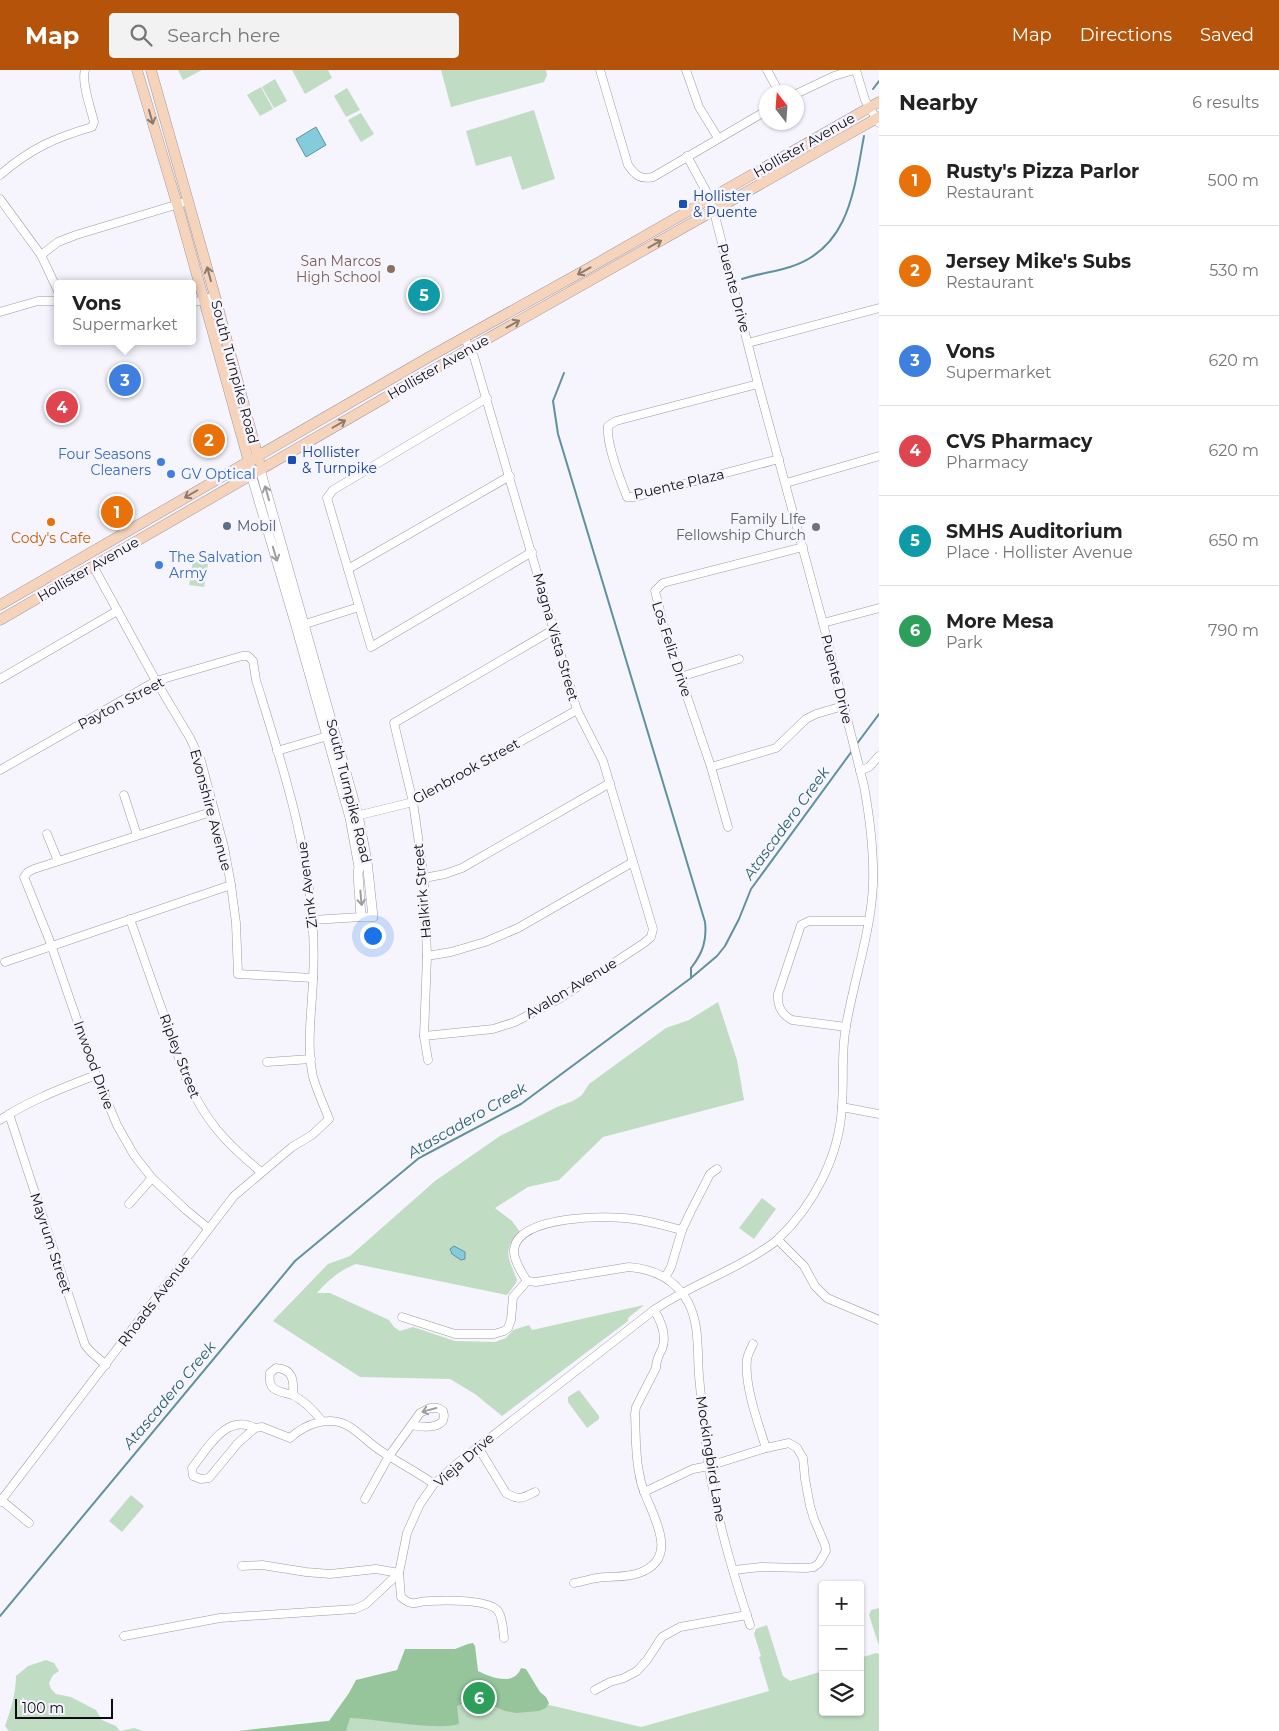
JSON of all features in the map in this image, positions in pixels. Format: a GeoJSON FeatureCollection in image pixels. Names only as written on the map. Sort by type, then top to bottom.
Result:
{"type":"FeatureCollection","features":[{"type":"Feature","properties":{"kind":"main road","name":"South Turnpike Road"},"geometry":{"type":"LineString","coordinates":[[137,70],[203,299],[253,458]]}},
{"type":"Feature","properties":{"kind":"main road","name":"South Turnpike Road"},"geometry":{"type":"LineString","coordinates":[[151,70],[215,296],[256,472]]}},
{"type":"Feature","properties":{"kind":"main road","name":"Hollister Avenue"},"geometry":{"type":"LineString","coordinates":[[0,605],[464,337],[874,105]]}},
{"type":"Feature","properties":{"kind":"main road","name":"Hollister Avenue"},"geometry":{"type":"LineString","coordinates":[[0,620],[471,348],[878,120]]}},
{"type":"Feature","properties":{"kind":"street"},"geometry":{"type":"LineString","coordinates":[[0,175],[38,147],[64,135],[92,127],[94,122],[85,82],[85,70]]}},
{"type":"Feature","properties":{"kind":"street"},"geometry":{"type":"LineString","coordinates":[[600,70],[628,165],[635,175],[646,179],[653,177],[759,115]]}},
{"type":"Feature","properties":{"kind":"street"},"geometry":{"type":"LineString","coordinates":[[686,70],[699,107],[718,138]]}},
{"type":"Feature","properties":{"kind":"street"},"geometry":{"type":"LineString","coordinates":[[767,70],[774,85]]}},
{"type":"Feature","properties":{"kind":"street"},"geometry":{"type":"LineString","coordinates":[[804,90],[834,76],[855,70],[865,100],[874,105],[878,120]]}},
{"type":"Feature","properties":{"kind":"street","name":"Puente Drive"},"geometry":{"type":"LineString","coordinates":[[687,156],[714,212],[853,742],[869,811],[872,834],[873,885],[868,921],[846,1027],[843,1050],[842,1107],[838,1137],[832,1158],[820,1184],[804,1210]]}},
{"type":"Feature","properties":{"kind":"street"},"geometry":{"type":"LineString","coordinates":[[0,199],[41,255],[54,283]]}},
{"type":"Feature","properties":{"kind":"street"},"geometry":{"type":"LineString","coordinates":[[41,255],[58,242],[76,235],[189,201]]}},
{"type":"Feature","properties":{"kind":"street"},"geometry":{"type":"LineString","coordinates":[[196,301],[215,296]]}},
{"type":"Feature","properties":{"kind":"street"},"geometry":{"type":"LineString","coordinates":[[0,312],[38,301],[54,301]]}},
{"type":"Feature","properties":{"kind":"street"},"geometry":{"type":"LineString","coordinates":[[748,343],[879,308]]}},
{"type":"Feature","properties":{"kind":"street","name":"Magna Vista Street"},"geometry":{"type":"LineString","coordinates":[[464,337],[471,348],[487,398],[577,710],[603,761],[653,929],[652,934]]}},
{"type":"Feature","properties":{"kind":"street","name":"Puente Plaza"},"geometry":{"type":"LineString","coordinates":[[758,384],[606,425],[625,500],[779,459]]}},
{"type":"Feature","properties":{"kind":"street"},"geometry":{"type":"LineString","coordinates":[[487,398],[332,490],[327,498],[371,648],[532,552]]}},
{"type":"Feature","properties":{"kind":"street"},"geometry":{"type":"LineString","coordinates":[[786,483],[879,456]]}},
{"type":"Feature","properties":{"kind":"street","name":"South Turnpike Road"},"geometry":{"type":"LineString","coordinates":[[256,472],[368,868],[373,917],[361,917]]}},
{"type":"Feature","properties":{"kind":"street"},"geometry":{"type":"LineString","coordinates":[[348,569],[510,476]]}},
{"type":"Feature","properties":{"kind":"street","name":"Los Feliz Drive"},"geometry":{"type":"LineString","coordinates":[[728,828],[711,768],[654,591],[663,583],[803,547]]}},
{"type":"Feature","properties":{"kind":"street","name":"Evonshire Avenue"},"geometry":{"type":"LineString","coordinates":[[93,566],[156,681],[190,738],[201,761],[224,847],[231,885],[236,923],[236,976],[313,978]]}},
{"type":"Feature","properties":{"kind":"street"},"geometry":{"type":"LineString","coordinates":[[650,582],[658,586]]}},
{"type":"Feature","properties":{"kind":"street"},"geometry":{"type":"LineString","coordinates":[[300,625],[359,607]]}},
{"type":"Feature","properties":{"kind":"street"},"geometry":{"type":"LineString","coordinates":[[823,624],[879,608]]}},
{"type":"Feature","properties":{"kind":"street"},"geometry":{"type":"LineString","coordinates":[[0,678],[117,611]]}},
{"type":"Feature","properties":{"kind":"street","name":"Halkirk Street"},"geometry":{"type":"LineString","coordinates":[[428,1060],[424,1036],[428,956],[424,878],[412,802],[394,724],[553,630]]}},
{"type":"Feature","properties":{"kind":"street","name":"Payton Street"},"geometry":{"type":"LineString","coordinates":[[0,770],[156,681],[242,656],[248,656]]}},
{"type":"Feature","properties":{"kind":"street","name":"Zink Avenue"},"geometry":{"type":"LineString","coordinates":[[248,656],[253,661],[256,680],[298,822],[303,847],[312,920],[313,978],[309,1031],[311,1059],[314,1078],[329,1119]]}},
{"type":"Feature","properties":{"kind":"street"},"geometry":{"type":"LineString","coordinates":[[680,676],[739,659]]}},
{"type":"Feature","properties":{"kind":"street"},"geometry":{"type":"LineString","coordinates":[[711,768],[776,748],[806,719],[843,706]]}},
{"type":"Feature","properties":{"kind":"street","name":"Glenbrook Street"},"geometry":{"type":"LineString","coordinates":[[354,816],[412,802],[577,710]]}},
{"type":"Feature","properties":{"kind":"street"},"geometry":{"type":"LineString","coordinates":[[277,751],[331,735]]}},
{"type":"Feature","properties":{"kind":"street"},"geometry":{"type":"LineString","coordinates":[[860,771],[869,767],[879,756]]}},
{"type":"Feature","properties":{"kind":"street"},"geometry":{"type":"LineString","coordinates":[[424,878],[462,868],[610,784]]}},
{"type":"Feature","properties":{"kind":"street"},"geometry":{"type":"LineString","coordinates":[[124,795],[137,835]]}},
{"type":"Feature","properties":{"kind":"street"},"geometry":{"type":"LineString","coordinates":[[15,875],[25,876],[34,869],[214,811]]}},
{"type":"Feature","properties":{"kind":"street"},"geometry":{"type":"LineString","coordinates":[[47,834],[58,861]]}},
{"type":"Feature","properties":{"kind":"street"},"geometry":{"type":"LineString","coordinates":[[428,956],[485,942],[518,928],[633,862]]}},
{"type":"Feature","properties":{"kind":"street","name":"Inwood Drive"},"geometry":{"type":"LineString","coordinates":[[25,876],[96,1075],[117,1125],[134,1155],[152,1178],[208,1228]]}},
{"type":"Feature","properties":{"kind":"street"},"geometry":{"type":"LineString","coordinates":[[5,962],[231,885]]}},
{"type":"Feature","properties":{"kind":"street"},"geometry":{"type":"LineString","coordinates":[[312,920],[361,917]]}},
{"type":"Feature","properties":{"kind":"street","name":"Ripley Street"},"geometry":{"type":"LineString","coordinates":[[130,919],[193,1094],[214,1128],[262,1172]]}},
{"type":"Feature","properties":{"kind":"street"},"geometry":{"type":"LineString","coordinates":[[846,1027],[792,1020],[780,1009],[778,994],[801,925],[804,922],[868,921]]}},
{"type":"Feature","properties":{"kind":"street","name":"Avalon Avenue"},"geometry":{"type":"LineString","coordinates":[[424,1036],[493,1029],[515,1022],[559,999],[644,943],[652,934]]}},
{"type":"Feature","properties":{"kind":"street"},"geometry":{"type":"LineString","coordinates":[[267,1062],[311,1059]]}},
{"type":"Feature","properties":{"kind":"street"},"geometry":{"type":"LineString","coordinates":[[0,1120],[41,1096],[96,1075]]}},
{"type":"Feature","properties":{"kind":"street"},"geometry":{"type":"LineString","coordinates":[[842,1107],[879,1114]]}},
{"type":"Feature","properties":{"kind":"street","name":"Mayrum Street"},"geometry":{"type":"LineString","coordinates":[[8,1114],[85,1344],[106,1365]]}},
{"type":"Feature","properties":{"kind":"street","name":"Rhoads Avenue"},"geometry":{"type":"LineString","coordinates":[[1,1500],[234,1196],[292,1147],[312,1135],[329,1119]]}},
{"type":"Feature","properties":{"kind":"street"},"geometry":{"type":"LineString","coordinates":[[527,1281],[552,1280],[629,1267],[641,1268],[666,1276],[671,1267],[682,1230],[710,1174],[717,1169]]}},
{"type":"Feature","properties":{"kind":"street"},"geometry":{"type":"LineString","coordinates":[[129,1204],[152,1178]]}},
{"type":"Feature","properties":{"kind":"street","name":"Vieja Drive"},"geometry":{"type":"LineString","coordinates":[[504,1638],[500,1615],[491,1605],[482,1602],[429,1601],[414,1604],[406,1602],[401,1597],[399,1573],[407,1533],[420,1504],[434,1484],[478,1447],[654,1310],[682,1293],[744,1262],[778,1240],[804,1210]]}},
{"type":"Feature","properties":{"kind":"street"},"geometry":{"type":"LineString","coordinates":[[527,1281],[516,1258],[514,1249],[520,1238],[529,1231],[546,1224],[587,1217],[611,1216],[633,1218],[682,1230]]}},
{"type":"Feature","properties":{"kind":"street"},"geometry":{"type":"LineString","coordinates":[[778,1240],[804,1266],[815,1286],[827,1298],[879,1320]]}},
{"type":"Feature","properties":{"kind":"street","name":"Mockingbird Lane"},"geometry":{"type":"LineString","coordinates":[[666,1276],[682,1293],[694,1316],[709,1466],[718,1518],[750,1625]]}},
{"type":"Feature","properties":{"kind":"street"},"geometry":{"type":"LineString","coordinates":[[402,1317],[455,1334],[494,1334],[508,1328],[514,1297],[527,1281]]}},
{"type":"Feature","properties":{"kind":"street"},"geometry":{"type":"LineString","coordinates":[[574,1584],[596,1578],[639,1573],[649,1568],[661,1552],[660,1530],[644,1492],[638,1470],[635,1414],[636,1407],[656,1368],[656,1362],[665,1342],[663,1328],[654,1310]]}},
{"type":"Feature","properties":{"kind":"street"},"geometry":{"type":"LineString","coordinates":[[753,1344],[747,1358],[750,1388],[755,1414],[766,1448]]}},
{"type":"Feature","properties":{"kind":"street"},"geometry":{"type":"LineString","coordinates":[[293,1395],[305,1403],[322,1421]]}},
{"type":"Feature","properties":{"kind":"street"},"geometry":{"type":"LineString","coordinates":[[255,1428],[238,1443],[209,1478],[201,1479],[193,1476],[192,1468],[216,1438],[226,1428],[235,1424],[248,1425],[255,1428],[262,1427],[290,1438],[309,1425],[322,1421],[335,1421],[350,1426],[389,1456],[434,1484]]}},
{"type":"Feature","properties":{"kind":"street"},"geometry":{"type":"LineString","coordinates":[[365,1499],[389,1456],[412,1424]]}},
{"type":"Feature","properties":{"kind":"street"},"geometry":{"type":"LineString","coordinates":[[644,1492],[693,1469],[709,1466],[766,1448],[789,1443],[794,1445],[800,1451],[810,1506],[826,1551],[819,1562],[814,1566],[806,1568],[761,1567],[734,1570]]}},
{"type":"Feature","properties":{"kind":"street"},"geometry":{"type":"LineString","coordinates":[[478,1447],[506,1493],[514,1498],[521,1498],[535,1492]]}},
{"type":"Feature","properties":{"kind":"street"},"geometry":{"type":"LineString","coordinates":[[1,1500],[29,1523]]}},
{"type":"Feature","properties":{"kind":"street"},"geometry":{"type":"LineString","coordinates":[[242,1566],[262,1565],[330,1574],[376,1569],[399,1573]]}},
{"type":"Feature","properties":{"kind":"street"},"geometry":{"type":"LineString","coordinates":[[124,1636],[220,1618],[355,1609],[366,1604],[399,1573]]}},
{"type":"Feature","properties":{"kind":"street"},"geometry":{"type":"LineString","coordinates":[[595,1690],[637,1671],[647,1660],[662,1637],[670,1631],[747,1615]]}},
{"type":"Feature","properties":{"kind":"green space"},"geometry":{"type":"Polygon","coordinates":[[[178,70],[202,70],[183,80],[178,70]]]}},
{"type":"Feature","properties":{"kind":"green space"},"geometry":{"type":"Polygon","coordinates":[[[292,70],[328,70],[332,78],[305,94],[292,70]]]}},
{"type":"Feature","properties":{"kind":"green space"},"geometry":{"type":"Polygon","coordinates":[[[441,70],[546,70],[547,75],[544,82],[451,107],[441,70]]]}},
{"type":"Feature","properties":{"kind":"green space"},"geometry":{"type":"Polygon","coordinates":[[[275,79],[287,101],[274,108],[262,87],[275,79]]]}},
{"type":"Feature","properties":{"kind":"green space"},"geometry":{"type":"Polygon","coordinates":[[[261,87],[273,109],[260,116],[247,95],[261,87]]]}},
{"type":"Feature","properties":{"kind":"green space"},"geometry":{"type":"Polygon","coordinates":[[[347,88],[360,110],[346,117],[334,96],[347,88]]]}},
{"type":"Feature","properties":{"kind":"green space"},"geometry":{"type":"Polygon","coordinates":[[[534,110],[555,179],[522,190],[511,156],[476,166],[466,131],[534,110]]]}},
{"type":"Feature","properties":{"kind":"green space"},"geometry":{"type":"Polygon","coordinates":[[[361,113],[374,134],[361,142],[348,120],[361,113]]]}},
{"type":"Feature","properties":{"kind":"green space"},"geometry":{"type":"Polygon","coordinates":[[[193,561],[208,564],[204,587],[189,585],[193,561]]]}},
{"type":"Feature","properties":{"kind":"green space"},"geometry":{"type":"Polygon","coordinates":[[[718,1002],[737,1060],[744,1100],[603,1137],[559,1180],[528,1187],[495,1208],[512,1221],[520,1232],[510,1244],[509,1260],[517,1280],[507,1295],[356,1264],[335,1276],[317,1293],[330,1293],[389,1320],[400,1331],[413,1327],[455,1341],[495,1342],[506,1338],[513,1330],[529,1325],[532,1330],[644,1305],[628,1318],[628,1321],[502,1416],[475,1394],[450,1379],[360,1377],[273,1321],[328,1264],[350,1256],[435,1181],[500,1136],[557,1107],[573,1101],[582,1095],[589,1084],[666,1028],[689,1020],[718,1002]]]}},
{"type":"Feature","properties":{"kind":"green space"},"geometry":{"type":"Polygon","coordinates":[[[762,1198],[776,1209],[754,1239],[739,1228],[762,1198]]]}},
{"type":"Feature","properties":{"kind":"green space"},"geometry":{"type":"Polygon","coordinates":[[[579,1390],[599,1416],[599,1419],[587,1428],[568,1402],[568,1397],[579,1390]]]}},
{"type":"Feature","properties":{"kind":"green space"},"geometry":{"type":"Polygon","coordinates":[[[131,1495],[144,1506],[122,1532],[109,1521],[131,1495]]]}},
{"type":"Feature","properties":{"kind":"green space"},"geometry":{"type":"Polygon","coordinates":[[[879,1608],[879,1646],[869,1615],[871,1610],[879,1608]]]}},
{"type":"Feature","properties":{"kind":"green space"},"geometry":{"type":"Polygon","coordinates":[[[767,1625],[783,1676],[790,1681],[819,1672],[819,1716],[864,1716],[864,1657],[876,1653],[879,1654],[879,1731],[239,1731],[362,1717],[479,1688],[641,1727],[769,1691],[754,1634],[756,1629],[767,1625]]]}},
{"type":"Feature","properties":{"kind":"green space"},"geometry":{"type":"Polygon","coordinates":[[[473,1643],[478,1671],[495,1678],[507,1679],[518,1674],[521,1668],[526,1669],[540,1692],[546,1697],[549,1703],[546,1708],[539,1711],[516,1713],[505,1711],[483,1702],[467,1701],[457,1706],[459,1724],[449,1726],[350,1718],[346,1731],[239,1731],[329,1721],[356,1680],[397,1670],[405,1649],[455,1649],[473,1643]]]}},
{"type":"Feature","properties":{"kind":"green space"},"geometry":{"type":"Polygon","coordinates":[[[46,1660],[54,1663],[59,1671],[53,1675],[49,1683],[51,1689],[56,1694],[71,1697],[96,1710],[102,1720],[116,1726],[120,1731],[9,1731],[5,1726],[13,1701],[16,1676],[28,1666],[46,1660]]]}},
{"type":"Feature","properties":{"kind":"green space"},"geometry":{"type":"Polygon","coordinates":[[[134,1728],[143,1731],[120,1731],[134,1728]]]}},
{"type":"Feature","properties":{"kind":"water"},"geometry":{"type":"Polygon","coordinates":[[[316,127],[326,145],[306,157],[296,139],[316,127]]]}},
{"type":"Feature","properties":{"kind":"water"},"geometry":{"type":"Polygon","coordinates":[[[454,1246],[465,1252],[465,1259],[461,1260],[452,1254],[450,1249],[454,1246]]]}},
{"type":"Feature","properties":{"kind":"waterway"},"geometry":{"type":"LineString","coordinates":[[873,89],[879,81]]}},
{"type":"Feature","properties":{"kind":"waterway"},"geometry":{"type":"LineString","coordinates":[[742,279],[790,267],[810,258],[825,246],[837,231],[846,214],[857,176],[864,136]]}},
{"type":"Feature","properties":{"kind":"waterway"},"geometry":{"type":"LineString","coordinates":[[564,373],[553,401],[558,434],[705,922],[703,946],[699,957],[691,968],[691,978]]}},
{"type":"Feature","properties":{"kind":"waterway","name":"Atascadero Creek"},"geometry":{"type":"LineString","coordinates":[[856,745],[879,714]]}},
{"type":"Feature","properties":{"kind":"waterway","name":"Atascadero Creek"},"geometry":{"type":"LineString","coordinates":[[0,1616],[295,1261],[419,1158],[521,1104],[691,978],[717,956],[725,946],[739,919],[751,889],[852,751]]}},
{"type":"Feature","properties":{"kind":"place","name":"Hollister & Puente"},"geometry":{"type":"Point","coordinates":[683,204]}},
{"type":"Feature","properties":{"kind":"place","name":"San Marcos High School"},"geometry":{"type":"Point","coordinates":[391,269]}},
{"type":"Feature","properties":{"kind":"place","name":"SMHS Auditorium"},"geometry":{"type":"Point","coordinates":[424,295]}},
{"type":"Feature","properties":{"kind":"place","name":"Vons"},"geometry":{"type":"Point","coordinates":[125,380]}},
{"type":"Feature","properties":{"kind":"place","name":"CVS Pharmacy"},"geometry":{"type":"Point","coordinates":[62,407]}},
{"type":"Feature","properties":{"kind":"place","name":"Jersey Mike's Subs"},"geometry":{"type":"Point","coordinates":[209,440]}},
{"type":"Feature","properties":{"kind":"place","name":"Hollister & Turnpike"},"geometry":{"type":"Point","coordinates":[292,460]}},
{"type":"Feature","properties":{"kind":"place","name":"Four Seasons Cleaners"},"geometry":{"type":"Point","coordinates":[161,462]}},
{"type":"Feature","properties":{"kind":"place","name":"GV Optical"},"geometry":{"type":"Point","coordinates":[171,474]}},
{"type":"Feature","properties":{"kind":"place","name":"Rusty's Pizza Parlor"},"geometry":{"type":"Point","coordinates":[117,512]}},
{"type":"Feature","properties":{"kind":"place","name":"Cody's Cafe"},"geometry":{"type":"Point","coordinates":[51,522]}},
{"type":"Feature","properties":{"kind":"place","name":"Mobil"},"geometry":{"type":"Point","coordinates":[227,526]}},
{"type":"Feature","properties":{"kind":"place","name":"Family LIfe Fellowship Church"},"geometry":{"type":"Point","coordinates":[816,527]}},
{"type":"Feature","properties":{"kind":"place","name":"The Salvation Army"},"geometry":{"type":"Point","coordinates":[159,565]}},
{"type":"Feature","properties":{"kind":"place","name":"More Mesa"},"geometry":{"type":"Point","coordinates":[479,1698]}}]}
